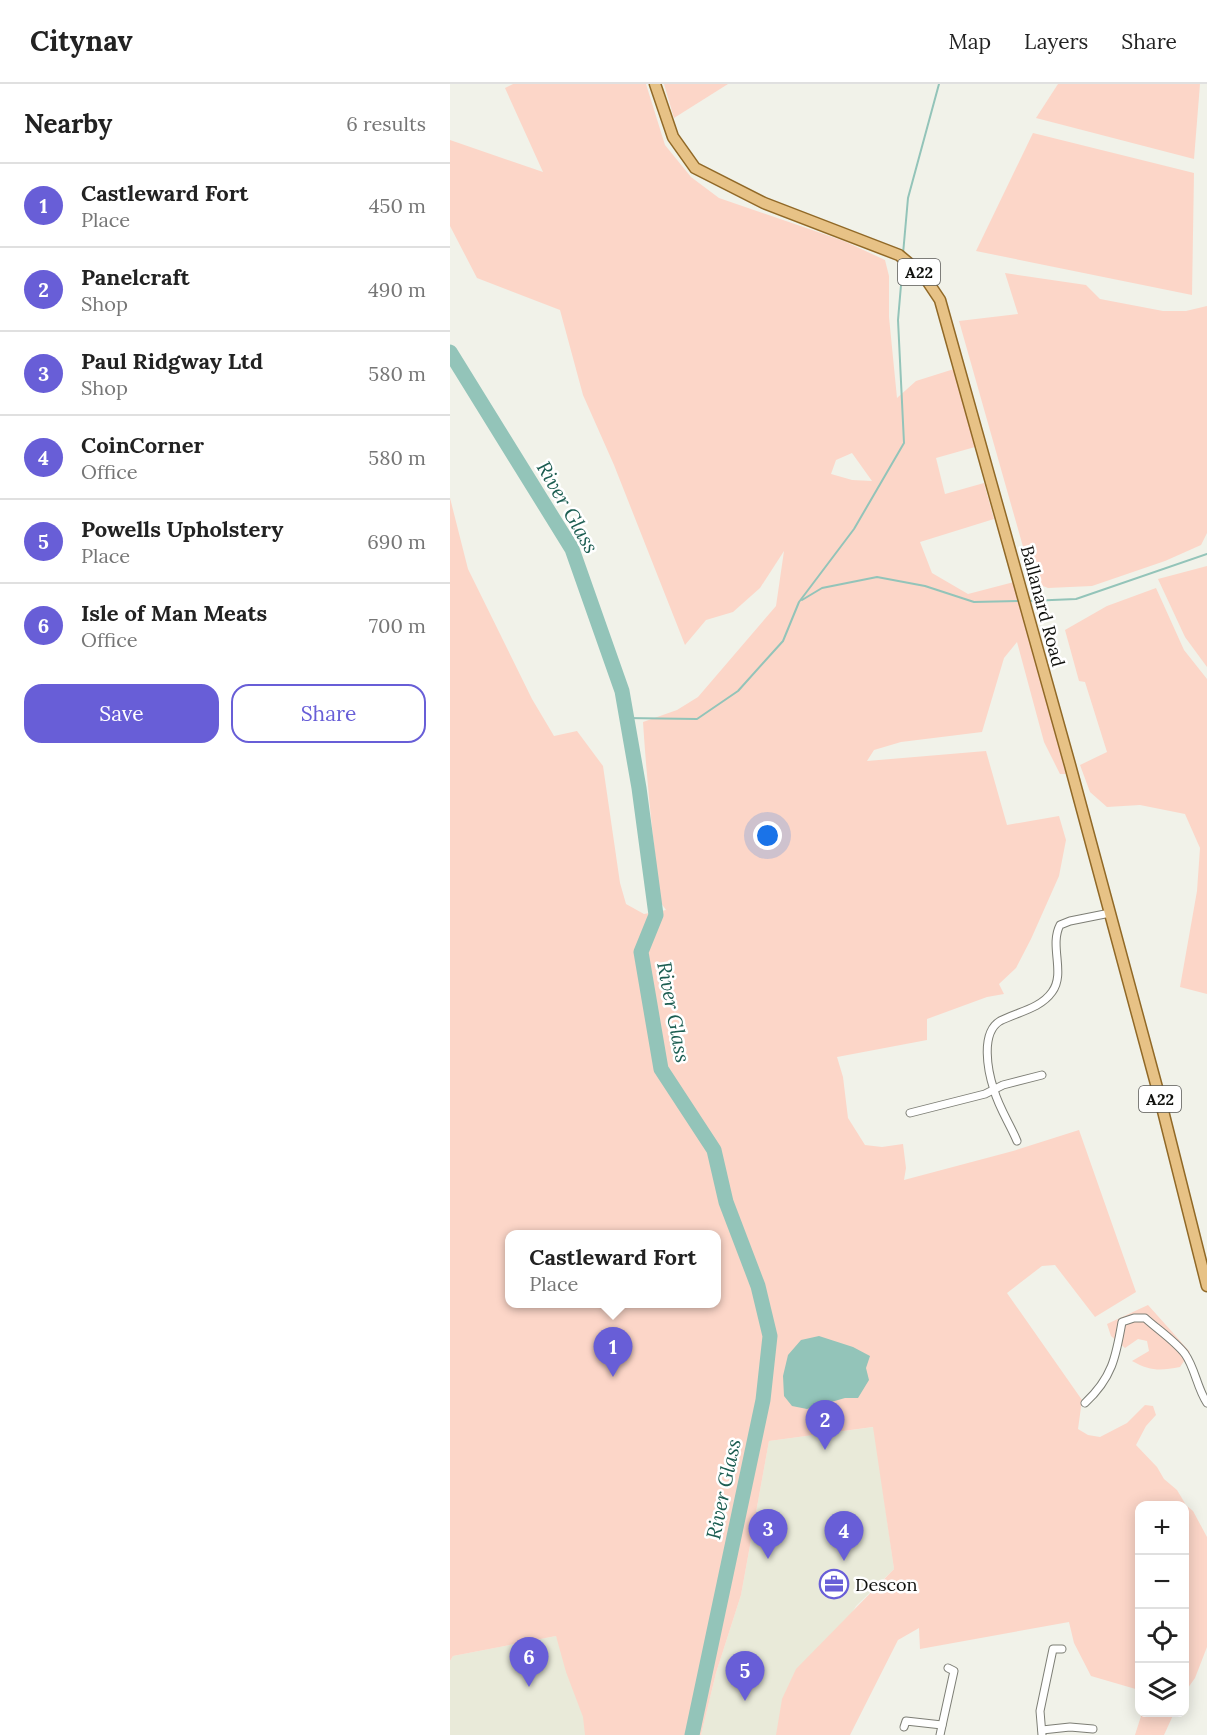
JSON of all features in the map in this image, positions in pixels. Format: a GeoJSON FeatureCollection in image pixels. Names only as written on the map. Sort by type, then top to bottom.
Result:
{"type":"FeatureCollection","features":[{"type":"Feature","properties":{"kind":"main road","name":"Ballanard Road"},"geometry":{"type":"LineString","coordinates":[[655,84],[673,137],[696,168],[764,203],[899,255],[924,276],[940,300],[1110,913],[1207,1286]]}},
{"type":"Feature","properties":{"kind":"street"},"geometry":{"type":"LineString","coordinates":[[1017,1141],[993,1089],[987,1052],[991,1030],[998,1022],[1045,1001],[1054,990],[1057,978],[1055,935],[1060,925],[1110,913]]}},
{"type":"Feature","properties":{"kind":"street"},"geometry":{"type":"LineString","coordinates":[[910,1113],[985,1094],[1003,1085],[1042,1075]]}},
{"type":"Feature","properties":{"kind":"street"},"geometry":{"type":"LineString","coordinates":[[1085,1403],[1098,1391],[1113,1365],[1122,1322],[1134,1318],[1145,1318],[1184,1353],[1207,1403]]}},
{"type":"Feature","properties":{"kind":"street"},"geometry":{"type":"LineString","coordinates":[[1062,1649],[1053,1649],[1040,1711],[1042,1733],[1070,1727],[1093,1729]]}},
{"type":"Feature","properties":{"kind":"street"},"geometry":{"type":"LineString","coordinates":[[940,1735],[954,1671],[948,1668]]}},
{"type":"Feature","properties":{"kind":"street"},"geometry":{"type":"LineString","coordinates":[[906,1721],[942,1725]]}},
{"type":"Feature","properties":{"kind":"shaded area"},"geometry":{"type":"Polygon","coordinates":[[[513,84],[646,84],[665,145],[691,177],[719,198],[844,241],[885,260],[889,276],[889,317],[897,398],[916,381],[954,369],[975,447],[936,458],[945,494],[984,483],[994,519],[920,542],[932,573],[968,594],[1014,582],[1066,774],[1060,774],[1044,742],[1017,642],[1004,658],[982,732],[901,742],[874,750],[867,761],[986,751],[1007,825],[1059,816],[1066,840],[1059,876],[1031,939],[1016,968],[999,984],[1004,994],[987,997],[927,1019],[927,1040],[837,1057],[843,1077],[848,1118],[865,1145],[882,1147],[903,1144],[906,1168],[904,1180],[1013,1151],[1079,1130],[1136,1292],[1095,1317],[1055,1265],[1042,1266],[1007,1293],[1082,1400],[1078,1429],[1088,1435],[1100,1437],[1127,1423],[1145,1405],[1153,1406],[1156,1415],[1146,1426],[1136,1445],[1157,1467],[1164,1479],[1177,1490],[1184,1501],[1135,1501],[1135,1689],[1091,1676],[1074,1643],[1069,1622],[920,1649],[919,1628],[898,1640],[850,1735],[776,1735],[782,1699],[796,1669],[894,1569],[873,1427],[769,1441],[741,1595],[716,1673],[701,1735],[585,1735],[583,1717],[566,1672],[556,1636],[453,1656],[450,1661],[450,498],[468,569],[532,699],[554,736],[577,731],[603,766],[620,883],[626,904],[644,914],[666,910],[661,903],[658,880],[643,722],[677,710],[698,697],[776,606],[784,551],[760,588],[733,612],[706,620],[685,645],[614,465],[583,395],[560,310],[477,278],[450,226],[450,140],[543,172],[505,88],[513,84]],[[852,453],[836,460],[831,474],[852,480],[872,481],[852,453]]]}},
{"type":"Feature","properties":{"kind":"shaded area"},"geometry":{"type":"Polygon","coordinates":[[[664,84],[728,84],[674,118],[664,84]]]}},
{"type":"Feature","properties":{"kind":"shaded area"},"geometry":{"type":"Polygon","coordinates":[[[1058,84],[1200,84],[1194,159],[1036,118],[1058,84]]]}},
{"type":"Feature","properties":{"kind":"shaded area"},"geometry":{"type":"Polygon","coordinates":[[[1033,133],[1194,173],[1192,295],[976,251],[1033,133]]]}},
{"type":"Feature","properties":{"kind":"shaded area"},"geometry":{"type":"Polygon","coordinates":[[[1005,273],[1086,285],[1100,299],[1163,311],[1186,311],[1207,306],[1207,533],[1201,545],[1165,561],[1092,586],[1048,588],[1033,582],[959,321],[1018,314],[1005,273]]]}},
{"type":"Feature","properties":{"kind":"shaded area"},"geometry":{"type":"Polygon","coordinates":[[[1207,566],[1207,667],[1185,637],[1158,579],[1207,566]]]}},
{"type":"Feature","properties":{"kind":"shaded area"},"geometry":{"type":"Polygon","coordinates":[[[1156,588],[1184,650],[1207,679],[1207,994],[1180,987],[1197,891],[1200,848],[1185,814],[1140,805],[1107,807],[1090,792],[1080,765],[1107,752],[1085,682],[1079,681],[1065,630],[1107,606],[1156,588]]]}},
{"type":"Feature","properties":{"kind":"shaded area"},"geometry":{"type":"Polygon","coordinates":[[[1148,1305],[1190,1352],[1180,1367],[1155,1369],[1144,1367],[1132,1361],[1149,1351],[1147,1341],[1138,1339],[1125,1348],[1111,1336],[1107,1324],[1148,1305]]]}},
{"type":"Feature","properties":{"kind":"shaded area"},"geometry":{"type":"Polygon","coordinates":[[[874,1427],[894,1569],[856,1606],[780,1735],[701,1735],[716,1673],[741,1595],[769,1441],[874,1427]]]}},
{"type":"Feature","properties":{"kind":"shaded area"},"geometry":{"type":"Polygon","coordinates":[[[1189,1508],[1207,1537],[1207,1647],[1195,1678],[1189,1686],[1189,1508]]]}},
{"type":"Feature","properties":{"kind":"shaded area"},"geometry":{"type":"Polygon","coordinates":[[[556,1636],[603,1735],[450,1735],[450,1661],[453,1656],[556,1636]]]}},
{"type":"Feature","properties":{"kind":"shaded area"},"geometry":{"type":"Polygon","coordinates":[[[1141,1717],[1172,1717],[1164,1735],[1135,1735],[1141,1717]]]}},
{"type":"Feature","properties":{"kind":"water"},"geometry":{"type":"Polygon","coordinates":[[[819,1336],[853,1347],[870,1356],[866,1368],[869,1380],[858,1398],[845,1398],[807,1409],[792,1406],[784,1396],[783,1376],[788,1355],[801,1340],[819,1336]]]}},
{"type":"Feature","properties":{"kind":"waterway"},"geometry":{"type":"LineString","coordinates":[[903,254],[908,198],[939,84]]}},
{"type":"Feature","properties":{"kind":"waterway"},"geometry":{"type":"LineString","coordinates":[[625,718],[697,719],[738,691],[783,641],[799,602],[854,529],[904,443],[898,320],[903,262]]}},
{"type":"Feature","properties":{"kind":"waterway","name":"River Glass"},"geometry":{"type":"LineString","coordinates":[[450,352],[572,549],[622,691],[639,788],[656,915],[641,952],[661,1069],[714,1150],[726,1202],[758,1286],[770,1336],[763,1400],[692,1735]]}},
{"type":"Feature","properties":{"kind":"waterway"},"geometry":{"type":"LineString","coordinates":[[1028,601],[1076,599],[1207,554]]}},
{"type":"Feature","properties":{"kind":"waterway"},"geometry":{"type":"LineString","coordinates":[[802,600],[822,588],[877,577],[925,586],[974,602],[1020,601]]}},
{"type":"Feature","properties":{"kind":"place","name":"Castleward Fort"},"geometry":{"type":"Point","coordinates":[613,1377]}},
{"type":"Feature","properties":{"kind":"place","name":"Panelcraft"},"geometry":{"type":"Point","coordinates":[825,1450]}},
{"type":"Feature","properties":{"kind":"place","name":"Paul Ridgway Ltd"},"geometry":{"type":"Point","coordinates":[768,1559]}},
{"type":"Feature","properties":{"kind":"place","name":"CoinCorner"},"geometry":{"type":"Point","coordinates":[844,1561]}},
{"type":"Feature","properties":{"kind":"place","name":"Descon"},"geometry":{"type":"Point","coordinates":[834,1584]}},
{"type":"Feature","properties":{"kind":"place","name":"Isle of Man Meats"},"geometry":{"type":"Point","coordinates":[529,1687]}},
{"type":"Feature","properties":{"kind":"place","name":"Powells Upholstery"},"geometry":{"type":"Point","coordinates":[745,1701]}}]}
